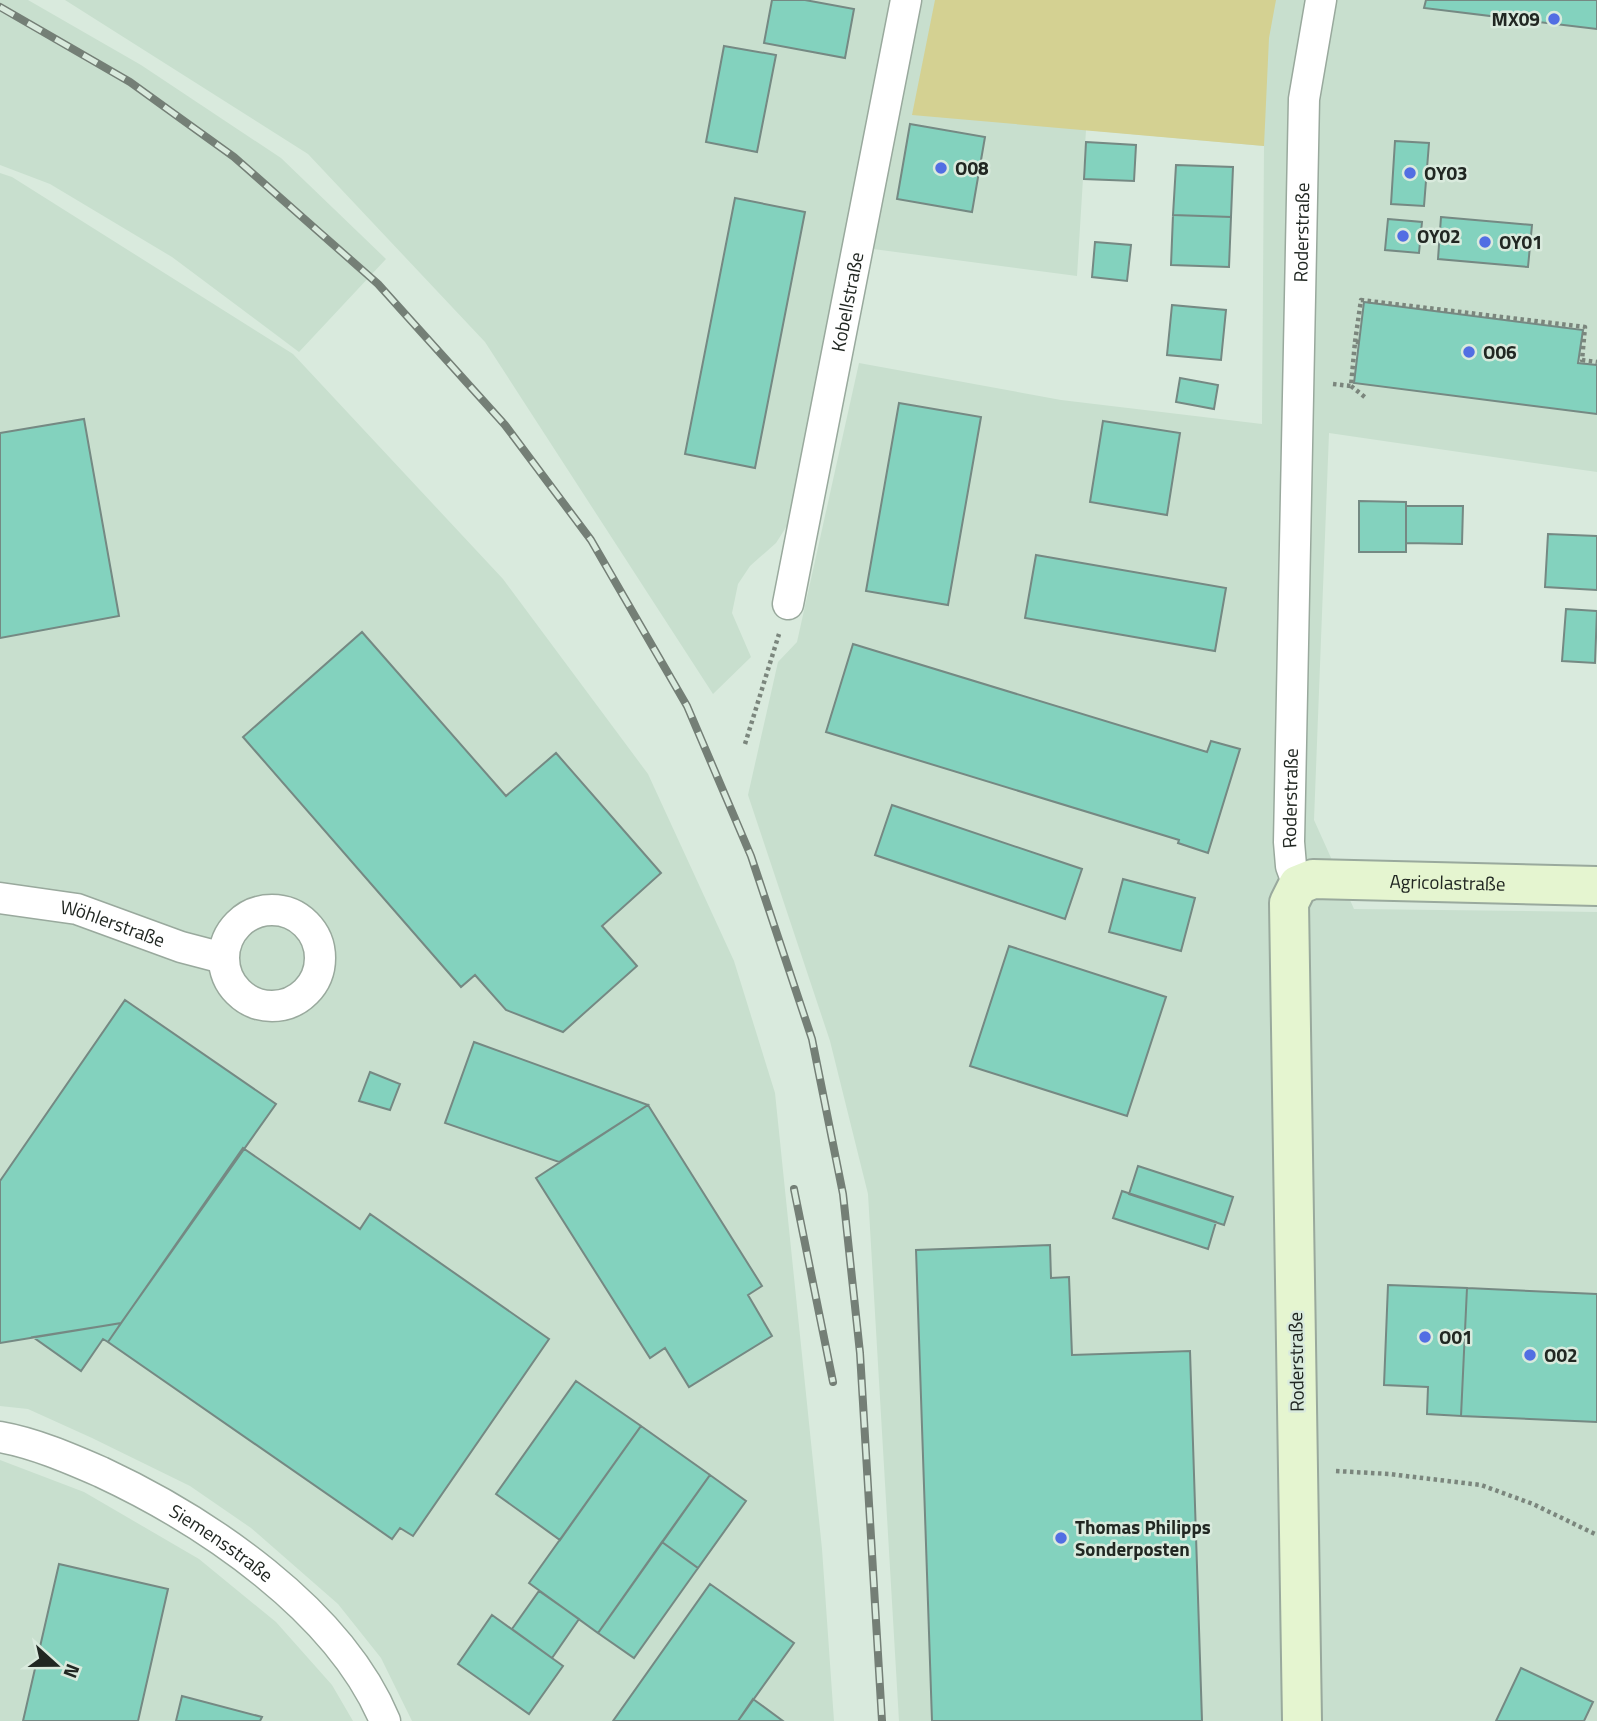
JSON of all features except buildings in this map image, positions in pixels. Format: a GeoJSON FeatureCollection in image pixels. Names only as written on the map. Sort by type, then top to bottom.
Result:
{"type":"FeatureCollection","features":[{"type":"Feature","properties":{"kind":"street","name":"Kobellstraße"},"geometry":{"type":"LineString","coordinates":[[788,604],[905,0]]}},
{"type":"Feature","properties":{"kind":"street","name":"Roderstraße"},"geometry":{"type":"LineString","coordinates":[[1302,1721],[1289,903],[1298,885],[1291,866],[1290,815],[1304,99],[1321,0]]}},
{"type":"Feature","properties":{"kind":"street","name":"Agricolastraße"},"geometry":{"type":"LineString","coordinates":[[1298,885],[1313,879],[1597,886]]}},
{"type":"Feature","properties":{"kind":"street","name":"Wöhlerstraße"},"geometry":{"type":"LineString","coordinates":[[0,898],[77,909],[181,947],[223,958]]}},
{"type":"Feature","properties":{"kind":"street","name":"Siemensstraße"},"geometry":{"type":"LineString","coordinates":[[0,1437],[15,1439],[80,1462],[140,1490],[237,1551],[282,1587],[317,1622],[349,1660],[376,1700],[385,1721]]}},
{"type":"Feature","properties":{"kind":"path"},"geometry":{"type":"LineString","coordinates":[[1351,386],[1360,300],[1585,327],[1581,360],[1597,362]]}},
{"type":"Feature","properties":{"kind":"path"},"geometry":{"type":"LineString","coordinates":[[1333,384],[1351,386],[1366,398]]}},
{"type":"Feature","properties":{"kind":"path"},"geometry":{"type":"LineString","coordinates":[[745,744],[788,604]]}},
{"type":"Feature","properties":{"kind":"path"},"geometry":{"type":"LineString","coordinates":[[1298,1469],[1389,1474],[1481,1485],[1533,1504],[1597,1535]]}},
{"type":"Feature","properties":{"kind":"shaded area"},"geometry":{"type":"Polygon","coordinates":[[[0,0],[28,0],[141,65],[281,158],[386,259],[299,352],[172,257],[50,184],[0,165],[0,0]]]}},
{"type":"Feature","properties":{"kind":"shaded area"},"geometry":{"type":"Polygon","coordinates":[[[65,0],[1597,0],[1597,472],[1329,433],[1314,820],[1354,909],[1597,912],[1597,1721],[899,1721],[868,1194],[830,1041],[748,795],[778,662],[797,642],[859,363],[1061,400],[1262,424],[1264,146],[1086,130],[1077,276],[843,245],[792,518],[776,543],[750,566],[738,584],[732,613],[751,657],[713,694],[485,342],[308,154],[65,0]]]}},
{"type":"Feature","properties":{"kind":"shaded area"},"geometry":{"type":"Polygon","coordinates":[[[935,0],[1276,0],[1269,38],[1264,146],[912,115],[935,0]]]}},
{"type":"Feature","properties":{"kind":"shaded area"},"geometry":{"type":"Polygon","coordinates":[[[0,173],[12,177],[293,354],[503,579],[648,774],[734,961],[775,1093],[822,1549],[834,1721],[412,1721],[381,1658],[338,1604],[251,1528],[190,1486],[92,1438],[28,1409],[0,1406],[0,173]]]}},
{"type":"Feature","properties":{"kind":"shaded area"},"geometry":{"type":"Polygon","coordinates":[[[0,1460],[84,1492],[199,1559],[276,1622],[332,1685],[353,1721],[0,1721],[0,1460]]]}},
{"type":"Feature","properties":{"kind":"railway"},"geometry":{"type":"LineString","coordinates":[[0,7],[130,82],[234,157],[378,284],[505,425],[591,540],[687,706],[751,856],[812,1039],[843,1194],[860,1353],[882,1721]]}},
{"type":"Feature","properties":{"kind":"railway"},"geometry":{"type":"LineString","coordinates":[[794,1189],[833,1382]]}},
{"type":"Feature","properties":{"kind":"place","name":"MX09"},"geometry":{"type":"Point","coordinates":[1554,19]}},
{"type":"Feature","properties":{"kind":"place","name":"O08"},"geometry":{"type":"Point","coordinates":[941,168]}},
{"type":"Feature","properties":{"kind":"place","name":"OY03"},"geometry":{"type":"Point","coordinates":[1410,173]}},
{"type":"Feature","properties":{"kind":"place","name":"OY02"},"geometry":{"type":"Point","coordinates":[1403,236]}},
{"type":"Feature","properties":{"kind":"place","name":"OY01"},"geometry":{"type":"Point","coordinates":[1485,242]}},
{"type":"Feature","properties":{"kind":"place","name":"O06"},"geometry":{"type":"Point","coordinates":[1469,352]}},
{"type":"Feature","properties":{"kind":"place","name":"O01"},"geometry":{"type":"Point","coordinates":[1425,1337]}},
{"type":"Feature","properties":{"kind":"place","name":"O02"},"geometry":{"type":"Point","coordinates":[1530,1355]}},
{"type":"Feature","properties":{"kind":"place","name":"Thomas Philipps Sonderposten"},"geometry":{"type":"Point","coordinates":[1061,1538]}}]}
